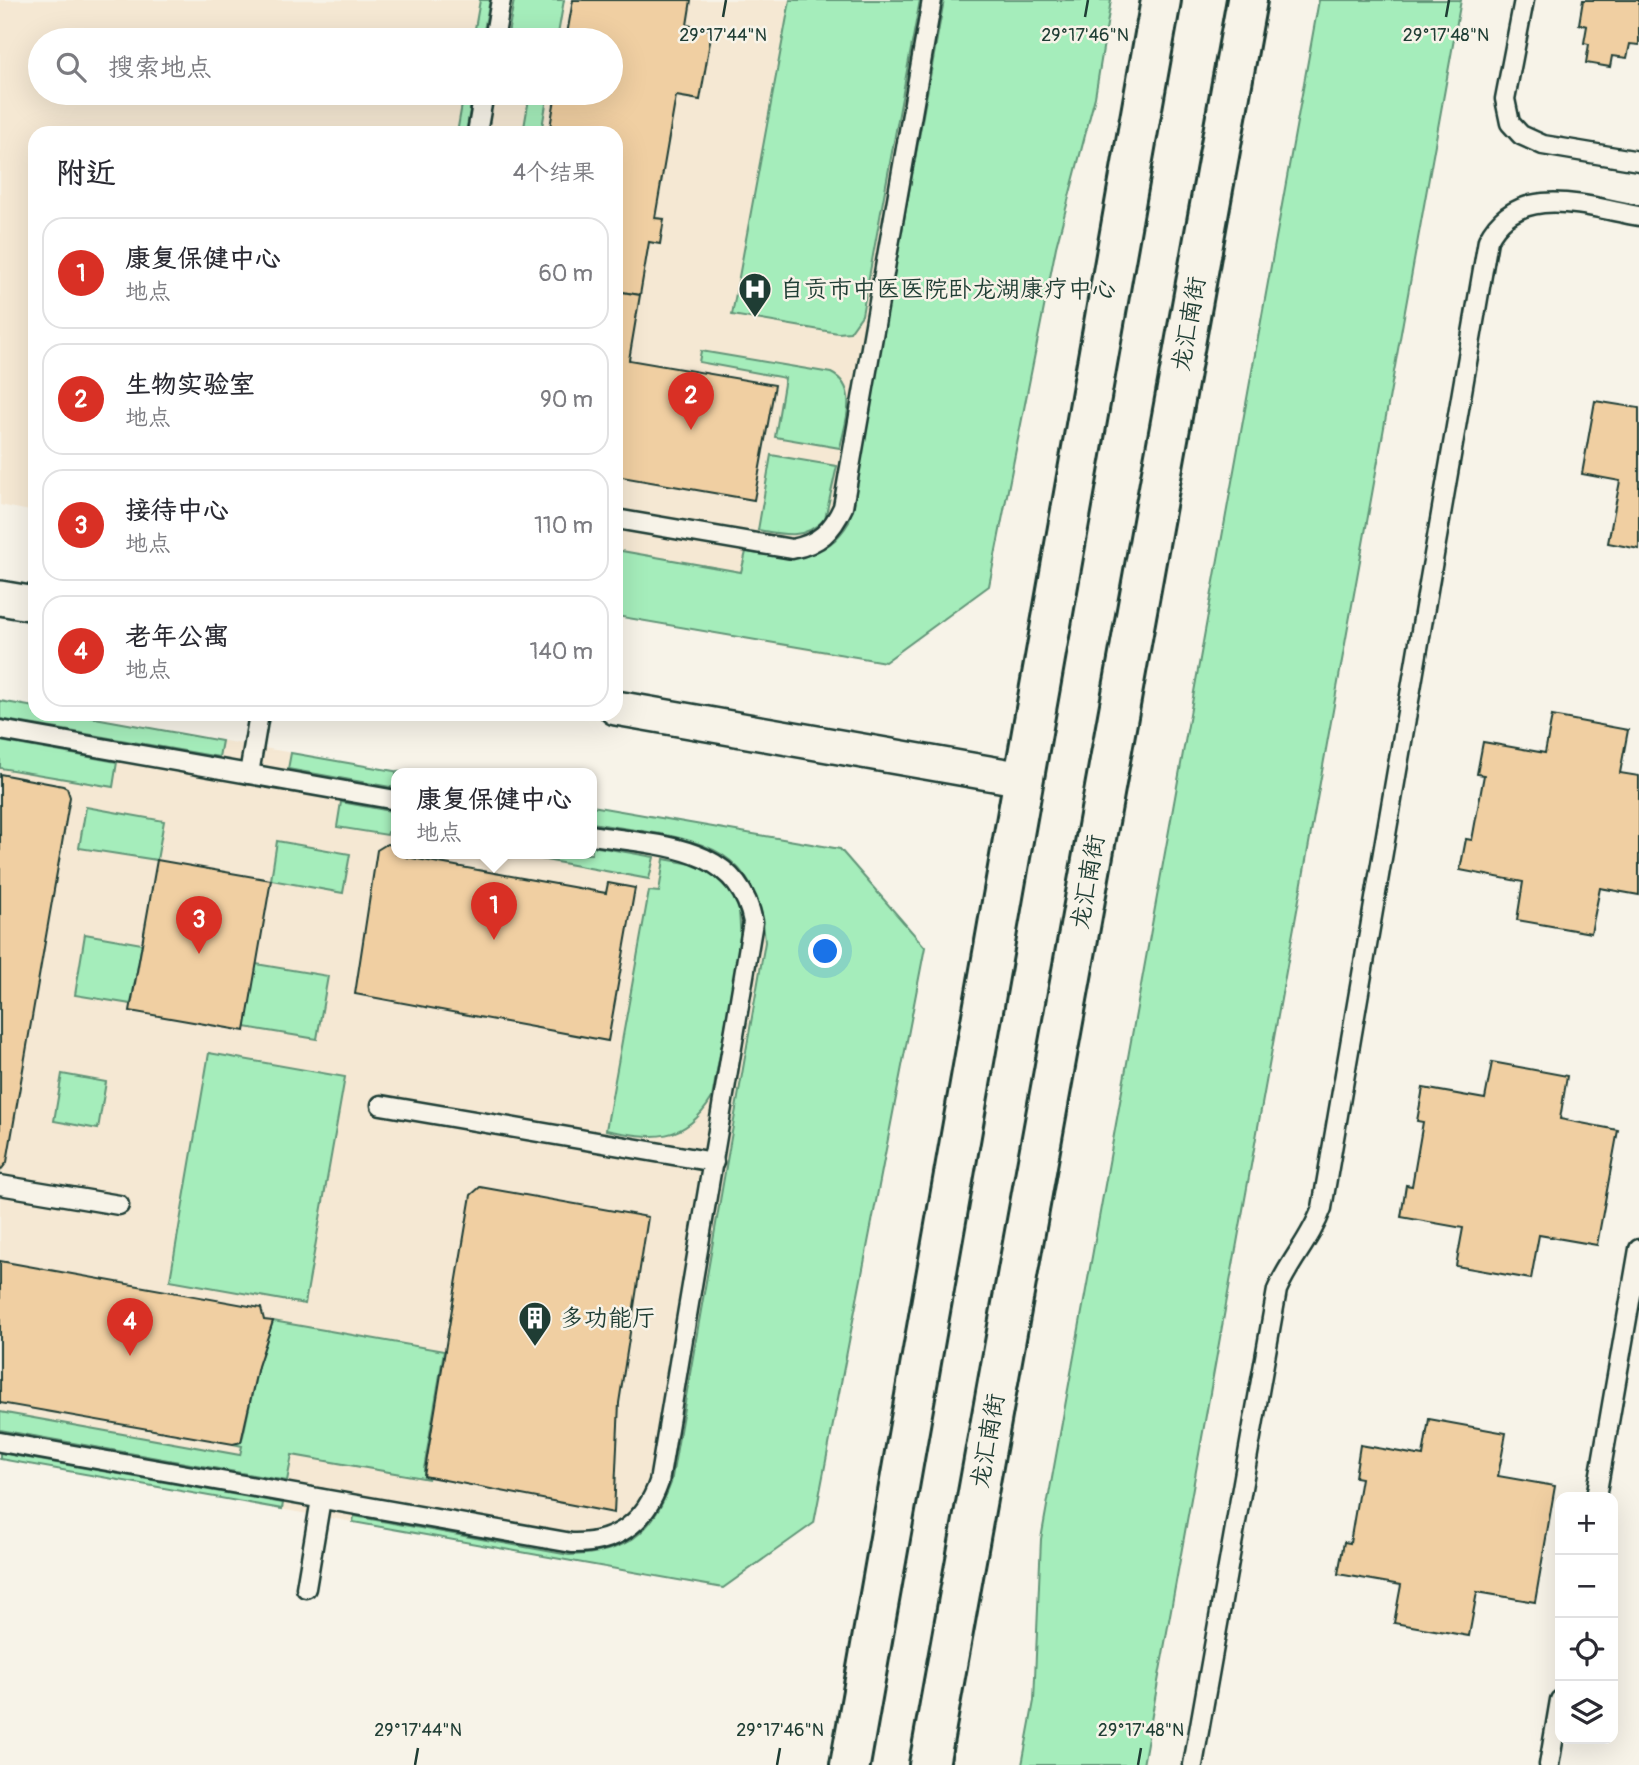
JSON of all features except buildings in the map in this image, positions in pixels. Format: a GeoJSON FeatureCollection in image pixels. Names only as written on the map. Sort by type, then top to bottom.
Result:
{"type":"FeatureCollection","features":[{"type":"Feature","properties":{"kind":"main road"},"geometry":{"type":"LineString","coordinates":[[850,1765],[1161,0]]}},
{"type":"Feature","properties":{"kind":"main road","name":"龙汇南街"},"geometry":{"type":"LineString","coordinates":[[929,1765],[1247,0]]}},
{"type":"Feature","properties":{"kind":"street"},"geometry":{"type":"LineString","coordinates":[[0,598],[28,603]]}},
{"type":"Feature","properties":{"kind":"street"},"geometry":{"type":"LineString","coordinates":[[623,709],[1023,779]]}},
{"type":"Feature","properties":{"kind":"lane"},"geometry":{"type":"LineString","coordinates":[[496,28],[501,0]]}},
{"type":"Feature","properties":{"kind":"lane"},"geometry":{"type":"LineString","coordinates":[[623,520],[792,548],[810,545],[835,523],[843,507],[932,0]]}},
{"type":"Feature","properties":{"kind":"lane"},"geometry":{"type":"LineString","coordinates":[[1524,0],[1506,99],[1510,123],[1521,135],[1544,145],[1639,161]]}},
{"type":"Feature","properties":{"kind":"lane"},"geometry":{"type":"LineString","coordinates":[[478,126],[482,105]]}},
{"type":"Feature","properties":{"kind":"lane"},"geometry":{"type":"LineString","coordinates":[[1193,1765],[1277,1290],[1286,1268],[1307,1244],[1322,1208],[1488,240],[1495,226],[1508,214],[1536,202],[1555,201],[1639,216]]}},
{"type":"Feature","properties":{"kind":"lane"},"geometry":{"type":"LineString","coordinates":[[249,774],[258,721]]}},
{"type":"Feature","properties":{"kind":"lane"},"geometry":{"type":"LineString","coordinates":[[0,730],[391,799]]}},
{"type":"Feature","properties":{"kind":"lane"},"geometry":{"type":"LineString","coordinates":[[0,1441],[572,1543],[605,1541],[622,1533],[638,1519],[652,1502],[659,1482],[753,941],[750,904],[731,875],[704,857],[597,836]]}},
{"type":"Feature","properties":{"kind":"lane"},"geometry":{"type":"LineString","coordinates":[[381,1105],[714,1162]]}},
{"type":"Feature","properties":{"kind":"lane"},"geometry":{"type":"LineString","coordinates":[[0,1185],[119,1205]]}},
{"type":"Feature","properties":{"kind":"lane"},"geometry":{"type":"LineString","coordinates":[[1597,1492],[1639,1250]]}},
{"type":"Feature","properties":{"kind":"lane"},"geometry":{"type":"LineString","coordinates":[[306,1588],[321,1499]]}},
{"type":"Feature","properties":{"kind":"lane"},"geometry":{"type":"LineString","coordinates":[[1549,1765],[1555,1730]]}},
{"type":"Feature","properties":{"kind":"shaded area","name":"自贡市中医医院卧龙湖康疗中心"},"geometry":{"type":"Polygon","coordinates":[[[0,0],[947,0],[839,656],[623,617],[623,126],[28,126],[28,511],[0,505],[0,0]]]}},
{"type":"Feature","properties":{"kind":"shaded area"},"geometry":{"type":"Polygon","coordinates":[[[0,701],[28,706],[28,721],[112,721],[391,770],[391,859],[597,859],[597,807],[783,839],[656,1576],[0,1459],[0,701]]]}},
{"type":"Feature","properties":{"kind":"green space"},"geometry":{"type":"Polygon","coordinates":[[[480,0],[490,0],[484,28],[475,28],[480,0]]]}},
{"type":"Feature","properties":{"kind":"green space"},"geometry":{"type":"Polygon","coordinates":[[[514,0],[564,0],[559,28],[509,28],[514,0]]]}},
{"type":"Feature","properties":{"kind":"green space"},"geometry":{"type":"Polygon","coordinates":[[[790,0],[920,0],[862,315],[850,332],[838,333],[732,315],[790,0]]]}},
{"type":"Feature","properties":{"kind":"green space"},"geometry":{"type":"Polygon","coordinates":[[[944,0],[1111,0],[1095,97],[1056,247],[989,586],[885,662],[623,617],[623,551],[741,572],[746,552],[790,557],[816,552],[839,536],[849,522],[944,0]]]}},
{"type":"Feature","properties":{"kind":"green space"},"geometry":{"type":"Polygon","coordinates":[[[1319,0],[1461,0],[1143,1765],[1022,1765],[1034,1701],[1041,1539],[1319,0]]]}},
{"type":"Feature","properties":{"kind":"green space"},"geometry":{"type":"Polygon","coordinates":[[[462,105],[471,105],[467,126],[458,126],[462,105]]]}},
{"type":"Feature","properties":{"kind":"green space"},"geometry":{"type":"Polygon","coordinates":[[[528,105],[546,105],[542,126],[524,126],[528,105]]]}},
{"type":"Feature","properties":{"kind":"green space"},"geometry":{"type":"Polygon","coordinates":[[[701,351],[831,373],[840,379],[848,396],[848,406],[840,448],[775,437],[785,378],[699,362],[701,351]]]}},
{"type":"Feature","properties":{"kind":"green space"},"geometry":{"type":"Polygon","coordinates":[[[771,455],[837,466],[825,519],[817,526],[794,534],[758,530],[771,455]]]}},
{"type":"Feature","properties":{"kind":"green space"},"geometry":{"type":"Polygon","coordinates":[[[0,701],[28,706],[28,721],[112,721],[222,741],[219,757],[0,719],[0,701]]]}},
{"type":"Feature","properties":{"kind":"green space"},"geometry":{"type":"Polygon","coordinates":[[[0,741],[117,762],[113,787],[0,768],[0,741]]]}},
{"type":"Feature","properties":{"kind":"green space"},"geometry":{"type":"Polygon","coordinates":[[[291,753],[391,770],[391,787],[288,769],[291,753]]]}},
{"type":"Feature","properties":{"kind":"green space"},"geometry":{"type":"Polygon","coordinates":[[[341,802],[391,811],[391,832],[387,835],[337,827],[341,802]]]}},
{"type":"Feature","properties":{"kind":"green space"},"geometry":{"type":"Polygon","coordinates":[[[86,807],[164,821],[157,860],[79,848],[86,807]]]}},
{"type":"Feature","properties":{"kind":"green space"},"geometry":{"type":"Polygon","coordinates":[[[597,807],[840,849],[925,947],[814,1523],[723,1588],[353,1522],[354,1516],[569,1555],[588,1554],[605,1551],[634,1538],[655,1516],[671,1483],[765,942],[759,906],[747,879],[730,860],[708,847],[654,833],[597,824],[597,807]]]}},
{"type":"Feature","properties":{"kind":"green space"},"geometry":{"type":"Polygon","coordinates":[[[277,841],[350,854],[343,893],[271,880],[277,841]]]}},
{"type":"Feature","properties":{"kind":"green space"},"geometry":{"type":"Polygon","coordinates":[[[597,847],[654,857],[649,879],[540,859],[597,859],[597,847]]]}},
{"type":"Feature","properties":{"kind":"green space"},"geometry":{"type":"Polygon","coordinates":[[[664,859],[697,865],[709,871],[733,894],[739,910],[741,941],[712,1098],[690,1124],[679,1131],[666,1135],[638,1135],[606,1130],[649,891],[659,892],[664,859]]]}},
{"type":"Feature","properties":{"kind":"green space"},"geometry":{"type":"Polygon","coordinates":[[[85,934],[142,944],[131,1004],[75,995],[85,934]]]}},
{"type":"Feature","properties":{"kind":"green space"},"geometry":{"type":"Polygon","coordinates":[[[256,964],[328,976],[317,1039],[245,1027],[256,964]]]}},
{"type":"Feature","properties":{"kind":"green space"},"geometry":{"type":"Polygon","coordinates":[[[209,1053],[345,1077],[305,1304],[170,1280],[209,1053]]]}},
{"type":"Feature","properties":{"kind":"green space"},"geometry":{"type":"Polygon","coordinates":[[[62,1074],[106,1082],[98,1129],[54,1121],[62,1074]]]}},
{"type":"Feature","properties":{"kind":"green space"},"geometry":{"type":"Polygon","coordinates":[[[273,1321],[444,1351],[424,1469],[424,1476],[429,1479],[292,1455],[287,1481],[0,1430],[0,1412],[240,1455],[242,1446],[233,1444],[241,1442],[243,1436],[258,1366],[273,1321]]]}},
{"type":"Feature","properties":{"kind":"green space"},"geometry":{"type":"Polygon","coordinates":[[[0,1453],[283,1503],[282,1509],[0,1459],[0,1453]]]}},
{"type":"Feature","properties":{"kind":"place","name":"自贡市中医医院卧龙湖康疗中心"},"geometry":{"type":"Point","coordinates":[755,319]}},
{"type":"Feature","properties":{"kind":"place","name":"生物实验室"},"geometry":{"type":"Point","coordinates":[691,430]}},
{"type":"Feature","properties":{"kind":"place","name":"康复保健中心"},"geometry":{"type":"Point","coordinates":[494,940]}},
{"type":"Feature","properties":{"kind":"place","name":"接待中心"},"geometry":{"type":"Point","coordinates":[199,954]}},
{"type":"Feature","properties":{"kind":"place","name":"多功能厅"},"geometry":{"type":"Point","coordinates":[535,1348]}},
{"type":"Feature","properties":{"kind":"place","name":"老年公寓"},"geometry":{"type":"Point","coordinates":[130,1356]}}]}
